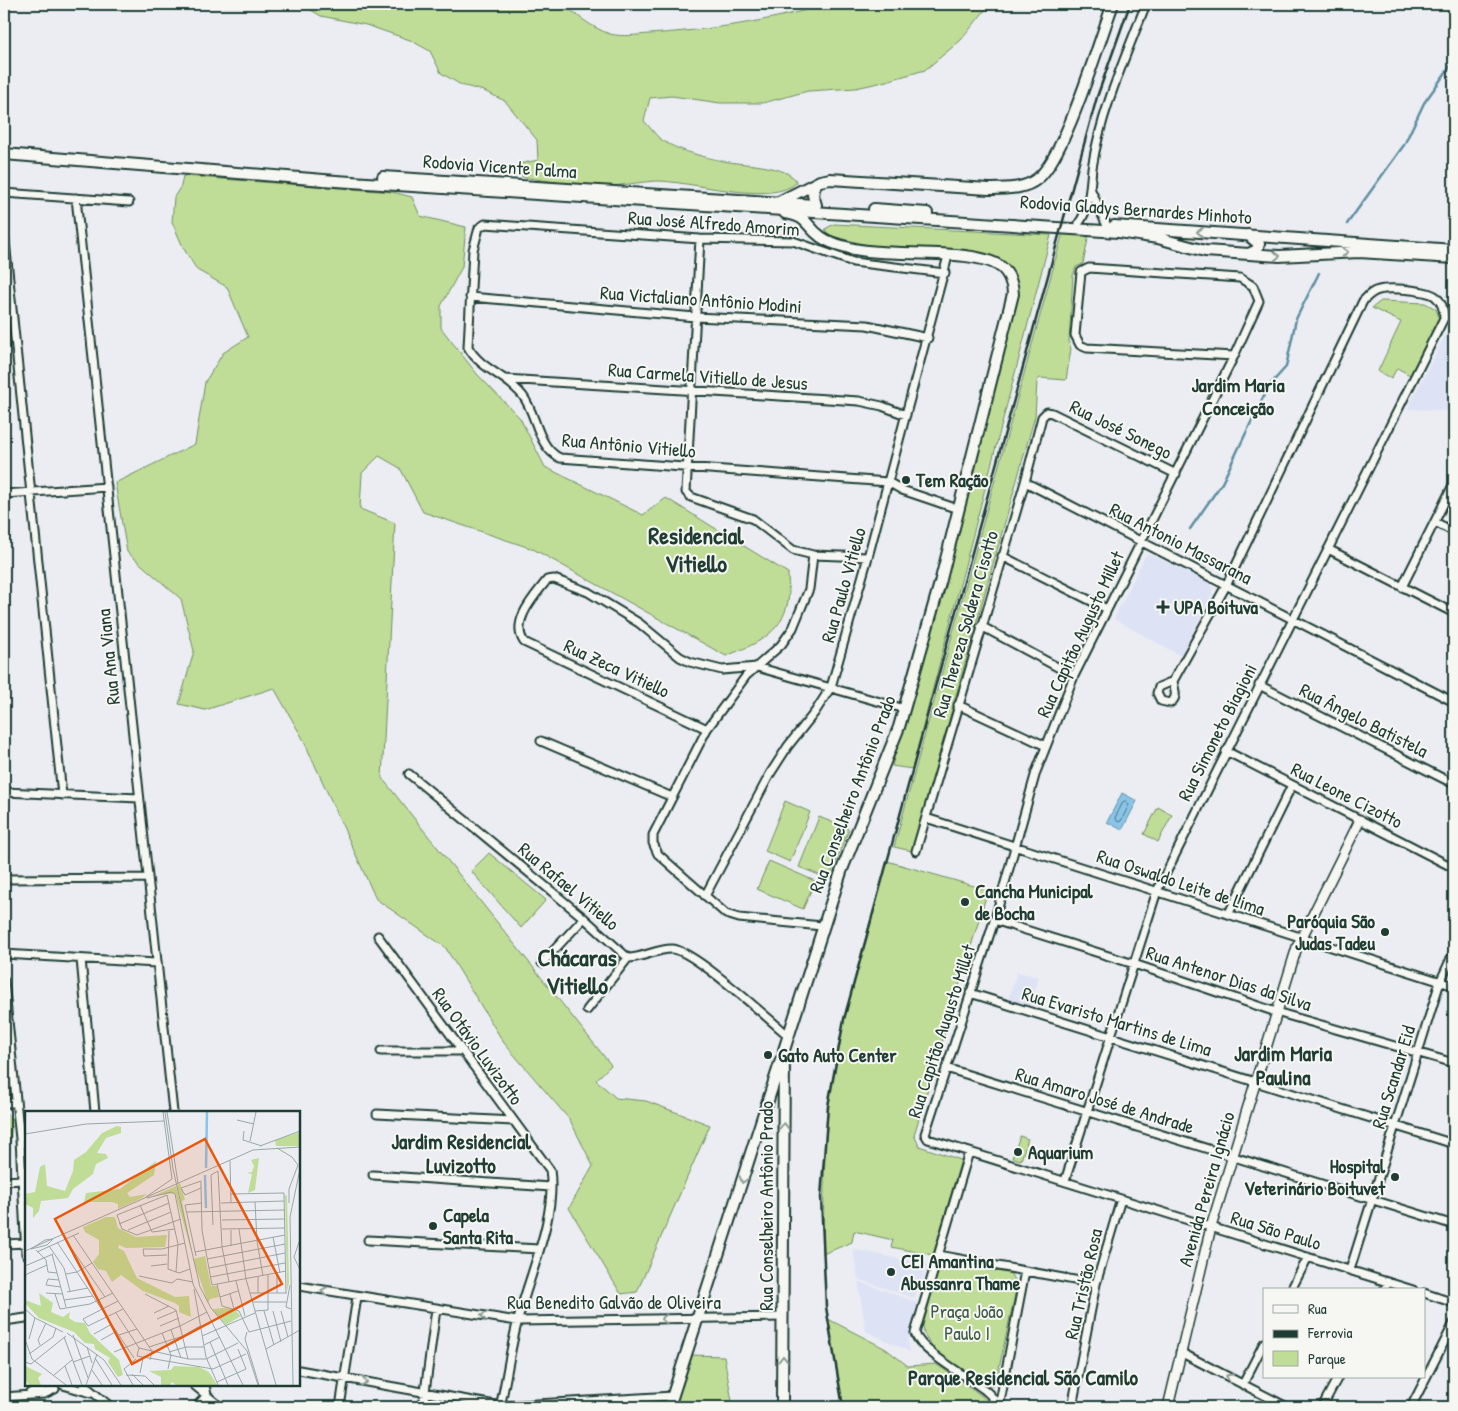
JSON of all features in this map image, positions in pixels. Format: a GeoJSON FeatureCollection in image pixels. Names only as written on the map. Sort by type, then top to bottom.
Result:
{"type":"FeatureCollection","features":[{"type":"Feature","properties":{"kind":"main road"},"geometry":{"type":"LineString","coordinates":[[777,203],[820,181],[845,179],[1016,188],[1037,179],[1045,172],[1061,146],[1113,4]]}},
{"type":"Feature","properties":{"kind":"main road","name":"Rodovia Vicente Palma"},"geometry":{"type":"LineString","coordinates":[[4,154],[336,181],[766,210],[818,209]]}},
{"type":"Feature","properties":{"kind":"main road","name":"Rodovia Vicente Palma"},"geometry":{"type":"LineString","coordinates":[[50,157],[65,155],[338,176],[430,179],[777,203],[818,209],[947,218]]}},
{"type":"Feature","properties":{"kind":"main road"},"geometry":{"type":"LineString","coordinates":[[815,185],[813,194],[818,209],[815,222],[821,237]]}},
{"type":"Feature","properties":{"kind":"main road"},"geometry":{"type":"LineString","coordinates":[[766,210],[803,218],[821,237]]}},
{"type":"Feature","properties":{"kind":"main road","name":"Rodovia Gladys Bernardes Minhoto"},"geometry":{"type":"LineString","coordinates":[[947,218],[1075,226],[1107,226],[1454,250]]}},
{"type":"Feature","properties":{"kind":"main road","name":"Rodovia Gladys Bernardes Minhoto"},"geometry":{"type":"LineString","coordinates":[[1075,226],[1158,238],[1204,251],[1249,254]]}},
{"type":"Feature","properties":{"kind":"main road"},"geometry":{"type":"LineString","coordinates":[[1248,235],[1259,244],[1257,250],[1249,254]]}},
{"type":"Feature","properties":{"kind":"main road","name":"Rua Conselheiro Antônio Prado"},"geometry":{"type":"LineString","coordinates":[[782,1407],[784,1050],[822,926],[841,872],[898,732],[1011,308],[1013,292],[1005,271],[995,263],[983,259],[868,252],[847,248],[821,237]]}},
{"type":"Feature","properties":{"kind":"main road"},"geometry":{"type":"LineString","coordinates":[[1249,254],[1279,256],[1359,252],[1454,258]]}},
{"type":"Feature","properties":{"kind":"main road"},"geometry":{"type":"LineString","coordinates":[[669,1407],[784,1050]]}},
{"type":"Feature","properties":{"kind":"main road"},"geometry":{"type":"LineString","coordinates":[[768,1099],[775,1097],[784,1099]]}},
{"type":"Feature","properties":{"kind":"street"},"geometry":{"type":"LineString","coordinates":[[1075,226],[1087,211],[1097,139],[1103,116],[1146,4]]}},
{"type":"Feature","properties":{"kind":"street"},"geometry":{"type":"LineString","coordinates":[[1090,188],[1107,226]]}},
{"type":"Feature","properties":{"kind":"street"},"geometry":{"type":"LineString","coordinates":[[4,193],[129,202]]}},
{"type":"Feature","properties":{"kind":"street","name":"Rua Ana Viana"},"geometry":{"type":"LineString","coordinates":[[76,198],[173,1111]]}},
{"type":"Feature","properties":{"kind":"street","name":"Rua José Alfredo Amorim"},"geometry":{"type":"LineString","coordinates":[[479,228],[485,224],[493,224],[700,239],[793,242],[854,262],[944,273]]}},
{"type":"Feature","properties":{"kind":"street","name":"Rua Antônio Vitiello"},"geometry":{"type":"LineString","coordinates":[[479,228],[473,250],[468,347],[473,357],[482,365],[506,379],[524,398],[546,448],[552,455],[560,458],[888,482],[902,490],[958,510]]}},
{"type":"Feature","properties":{"kind":"street"},"geometry":{"type":"LineString","coordinates":[[4,231],[62,794]]}},
{"type":"Feature","properties":{"kind":"street"},"geometry":{"type":"LineString","coordinates":[[700,239],[686,492],[691,497],[754,519],[793,550],[813,555],[868,557]]}},
{"type":"Feature","properties":{"kind":"street","name":"Rua Paulo Vitiello"},"geometry":{"type":"LineString","coordinates":[[705,896],[770,774],[831,687],[928,338],[948,256]]}},
{"type":"Feature","properties":{"kind":"street","name":"Rua Capitão Augusto Millet"},"geometry":{"type":"LineString","coordinates":[[928,1139],[926,1129],[994,920],[1036,772],[1046,746],[1074,676],[1234,356],[1259,299],[1251,284],[1240,278],[1089,268],[1082,271],[1079,276],[1075,335],[1078,344],[1087,348],[1234,356]]}},
{"type":"Feature","properties":{"kind":"street","name":"Rua Simoneto Biagioni"},"geometry":{"type":"LineString","coordinates":[[1065,1181],[1157,891],[1444,316],[1438,299],[1426,292],[1382,289],[1368,296],[1227,584]]}},
{"type":"Feature","properties":{"kind":"street","name":"Rua Victaliano Antônio Modini"},"geometry":{"type":"LineString","coordinates":[[470,297],[695,317],[866,325],[928,338]]}},
{"type":"Feature","properties":{"kind":"street","name":"Rua Carmela Vitiello de Jesus"},"geometry":{"type":"LineString","coordinates":[[506,379],[859,401],[882,406],[906,416]]}},
{"type":"Feature","properties":{"kind":"street","name":"Rua Thereza Soldera Cisotto"},"geometry":{"type":"LineString","coordinates":[[916,852],[981,626],[1025,482],[1040,418],[1046,413],[1052,413]]}},
{"type":"Feature","properties":{"kind":"street","name":"Rua José Sonego"},"geometry":{"type":"LineString","coordinates":[[1052,413],[1176,474]]}},
{"type":"Feature","properties":{"kind":"street","name":"Rua Antonio Massarana"},"geometry":{"type":"LineString","coordinates":[[1025,482],[1454,702]]}},
{"type":"Feature","properties":{"kind":"street"},"geometry":{"type":"LineString","coordinates":[[1402,587],[1454,483]]}},
{"type":"Feature","properties":{"kind":"street"},"geometry":{"type":"LineString","coordinates":[[4,494],[106,487]]}},
{"type":"Feature","properties":{"kind":"street"},"geometry":{"type":"LineString","coordinates":[[1435,522],[1454,532]]}},
{"type":"Feature","properties":{"kind":"street"},"geometry":{"type":"LineString","coordinates":[[1328,549],[1454,613]]}},
{"type":"Feature","properties":{"kind":"street"},"geometry":{"type":"LineString","coordinates":[[813,555],[809,589],[793,628],[781,645],[746,676],[707,729],[656,826],[654,843],[658,854],[726,914],[739,918],[822,926]]}},
{"type":"Feature","properties":{"kind":"street"},"geometry":{"type":"LineString","coordinates":[[1002,556],[1107,609]]}},
{"type":"Feature","properties":{"kind":"street","name":"Rua Zeca Vitiello"},"geometry":{"type":"LineString","coordinates":[[707,729],[527,644],[522,638],[520,630],[523,615],[546,581],[554,579],[588,592],[620,610],[680,657],[690,662],[722,670],[757,667]]}},
{"type":"Feature","properties":{"kind":"street"},"geometry":{"type":"LineString","coordinates":[[1173,681],[1227,584]]}},
{"type":"Feature","properties":{"kind":"street"},"geometry":{"type":"LineString","coordinates":[[981,626],[1074,676]]}},
{"type":"Feature","properties":{"kind":"street"},"geometry":{"type":"LineString","coordinates":[[757,667],[904,709]]}},
{"type":"Feature","properties":{"kind":"street","name":"Rua Ângelo Batistela"},"geometry":{"type":"LineString","coordinates":[[1259,685],[1454,784]]}},
{"type":"Feature","properties":{"kind":"street"},"geometry":{"type":"LineString","coordinates":[[958,705],[1046,746]]}},
{"type":"Feature","properties":{"kind":"street"},"geometry":{"type":"LineString","coordinates":[[541,741],[672,796]]}},
{"type":"Feature","properties":{"kind":"street","name":"Rua Leone Cizotto"},"geometry":{"type":"LineString","coordinates":[[1226,751],[1454,868]]}},
{"type":"Feature","properties":{"kind":"street","name":"Rua Rafael Vitiello"},"geometry":{"type":"LineString","coordinates":[[409,774],[584,918],[628,958]]}},
{"type":"Feature","properties":{"kind":"street"},"geometry":{"type":"LineString","coordinates":[[1229,913],[1292,785]]}},
{"type":"Feature","properties":{"kind":"street"},"geometry":{"type":"LineString","coordinates":[[4,792],[139,798]]}},
{"type":"Feature","properties":{"kind":"street","name":"Rua Oswaldo Leite de Lima"},"geometry":{"type":"LineString","coordinates":[[926,818],[1454,986]]}},
{"type":"Feature","properties":{"kind":"street","name":"Avenida Pereira Ignácio"},"geometry":{"type":"LineString","coordinates":[[1168,1407],[1211,1227],[1276,1012],[1301,938],[1360,820]]}},
{"type":"Feature","properties":{"kind":"street"},"geometry":{"type":"LineString","coordinates":[[4,880],[148,878]]}},
{"type":"Feature","properties":{"kind":"street"},"geometry":{"type":"LineString","coordinates":[[542,963],[584,918]]}},
{"type":"Feature","properties":{"kind":"street","name":"Rua Antenor Dias da Silva"},"geometry":{"type":"LineString","coordinates":[[994,920],[1134,964],[1276,1012],[1418,1051],[1454,1063]]}},
{"type":"Feature","properties":{"kind":"street","name":"Rua Otávio Luvizotto"},"geometry":{"type":"LineString","coordinates":[[378,936],[550,1170],[551,1188],[539,1249],[518,1321],[500,1406]]}},
{"type":"Feature","properties":{"kind":"street"},"geometry":{"type":"LineString","coordinates":[[588,1010],[628,958],[668,949],[683,951],[700,962],[789,1036]]}},
{"type":"Feature","properties":{"kind":"street","name":"Rua Scandar Eid"},"geometry":{"type":"LineString","coordinates":[[1350,1270],[1440,982],[1454,952]]}},
{"type":"Feature","properties":{"kind":"street"},"geometry":{"type":"LineString","coordinates":[[4,954],[156,963]]}},
{"type":"Feature","properties":{"kind":"street"},"geometry":{"type":"LineString","coordinates":[[81,958],[95,1111]]}},
{"type":"Feature","properties":{"kind":"street"},"geometry":{"type":"LineString","coordinates":[[4,981],[7,1029],[16,1103],[23,1140],[22,1180],[25,1227]]}},
{"type":"Feature","properties":{"kind":"street","name":"Rua Evaristo Martins de Lima"},"geometry":{"type":"LineString","coordinates":[[970,993],[1454,1144]]}},
{"type":"Feature","properties":{"kind":"street"},"geometry":{"type":"LineString","coordinates":[[381,1051],[462,1051]]}},
{"type":"Feature","properties":{"kind":"street","name":"Rua Amaro José de Andrade"},"geometry":{"type":"LineString","coordinates":[[946,1068],[1454,1225]]}},
{"type":"Feature","properties":{"kind":"street"},"geometry":{"type":"LineString","coordinates":[[4,1103],[16,1103]]}},
{"type":"Feature","properties":{"kind":"street"},"geometry":{"type":"LineString","coordinates":[[377,1114],[513,1121]]}},
{"type":"Feature","properties":{"kind":"street","name":"Rua São Paulo"},"geometry":{"type":"LineString","coordinates":[[928,1139],[1407,1288]]}},
{"type":"Feature","properties":{"kind":"street"},"geometry":{"type":"LineString","coordinates":[[969,1152],[915,1328],[918,1341],[939,1360],[987,1392],[999,1407]]}},
{"type":"Feature","properties":{"kind":"street"},"geometry":{"type":"LineString","coordinates":[[372,1175],[551,1188]]}},
{"type":"Feature","properties":{"kind":"street"},"geometry":{"type":"LineString","coordinates":[[4,1181],[22,1180]]}},
{"type":"Feature","properties":{"kind":"street","name":"Rua Tristão Rosa"},"geometry":{"type":"LineString","coordinates":[[1072,1407],[1096,1284],[1121,1199]]}},
{"type":"Feature","properties":{"kind":"street"},"geometry":{"type":"LineString","coordinates":[[368,1240],[539,1249]]}},
{"type":"Feature","properties":{"kind":"street"},"geometry":{"type":"LineString","coordinates":[[4,1244],[25,1243]]}},
{"type":"Feature","properties":{"kind":"street"},"geometry":{"type":"LineString","coordinates":[[938,1255],[1096,1284]]}},
{"type":"Feature","properties":{"kind":"street"},"geometry":{"type":"LineString","coordinates":[[1293,1288],[1308,1257]]}},
{"type":"Feature","properties":{"kind":"street"},"geometry":{"type":"LineString","coordinates":[[999,1407],[1025,1271]]}},
{"type":"Feature","properties":{"kind":"street"},"geometry":{"type":"LineString","coordinates":[[1385,1288],[1388,1282]]}},
{"type":"Feature","properties":{"kind":"street","name":"Rua Benedito Galvão de Oliveira"},"geometry":{"type":"LineString","coordinates":[[300,1286],[357,1297],[518,1321],[782,1318]]}},
{"type":"Feature","properties":{"kind":"street"},"geometry":{"type":"LineString","coordinates":[[1426,1294],[1454,1303]]}},
{"type":"Feature","properties":{"kind":"street"},"geometry":{"type":"LineString","coordinates":[[340,1407],[357,1297]]}},
{"type":"Feature","properties":{"kind":"street"},"geometry":{"type":"LineString","coordinates":[[423,1407],[436,1309]]}},
{"type":"Feature","properties":{"kind":"street"},"geometry":{"type":"LineString","coordinates":[[4,1320],[25,1318]]}},
{"type":"Feature","properties":{"kind":"street"},"geometry":{"type":"LineString","coordinates":[[1426,1378],[1454,1323]]}},
{"type":"Feature","properties":{"kind":"street"},"geometry":{"type":"LineString","coordinates":[[1243,1384],[1263,1345]]}},
{"type":"Feature","properties":{"kind":"street"},"geometry":{"type":"LineString","coordinates":[[1180,1352],[1287,1407]]}},
{"type":"Feature","properties":{"kind":"street"},"geometry":{"type":"LineString","coordinates":[[300,1370],[500,1406],[672,1396]]}},
{"type":"Feature","properties":{"kind":"street"},"geometry":{"type":"LineString","coordinates":[[1322,1407],[1337,1378]]}},
{"type":"Feature","properties":{"kind":"street"},"geometry":{"type":"LineString","coordinates":[[1411,1407],[1426,1378]]}},
{"type":"Feature","properties":{"kind":"street"},"geometry":{"type":"LineString","coordinates":[[28,1395],[44,1386]]}},
{"type":"Feature","properties":{"kind":"street"},"geometry":{"type":"LineString","coordinates":[[48,1386],[56,1389]]}},
{"type":"Feature","properties":{"kind":"street"},"geometry":{"type":"LineString","coordinates":[[4,1397],[44,1394],[61,1386]]}},
{"type":"Feature","properties":{"kind":"street"},"geometry":{"type":"LineString","coordinates":[[66,1386],[94,1394]]}},
{"type":"Feature","properties":{"kind":"street"},"geometry":{"type":"LineString","coordinates":[[85,1386],[111,1407]]}},
{"type":"Feature","properties":{"kind":"street"},"geometry":{"type":"LineString","coordinates":[[195,1386],[220,1407]]}},
{"type":"Feature","properties":{"kind":"street"},"geometry":{"type":"LineString","coordinates":[[205,1386],[207,1395]]}},
{"type":"Feature","properties":{"kind":"street"},"geometry":{"type":"LineString","coordinates":[[196,1407],[207,1395]]}},
{"type":"Feature","properties":{"kind":"shaded area"},"geometry":{"type":"Polygon","coordinates":[[[1454,318],[1454,411],[1408,409],[1413,398],[1454,318]]]}},
{"type":"Feature","properties":{"kind":"shaded area","name":"UPA Boituva"},"geometry":{"type":"Polygon","coordinates":[[[1149,554],[1208,581],[1212,588],[1212,594],[1181,656],[1114,619],[1145,556],[1149,554]]]}},
{"type":"Feature","properties":{"kind":"shaded area"},"geometry":{"type":"Polygon","coordinates":[[[1017,972],[1039,977],[1030,1007],[1008,1000],[1017,972]]]}},
{"type":"Feature","properties":{"kind":"shaded area","name":"CEI Amantina Abussanra Thame"},"geometry":{"type":"Polygon","coordinates":[[[853,1249],[928,1265],[914,1298],[858,1279],[853,1249]]]}},
{"type":"Feature","properties":{"kind":"shaded area"},"geometry":{"type":"Polygon","coordinates":[[[858,1281],[918,1303],[908,1341],[910,1352],[866,1331],[858,1281]]]}},
{"type":"Feature","properties":{"kind":"green space"},"geometry":{"type":"Polygon","coordinates":[[[301,4],[562,4],[597,28],[610,34],[624,36],[738,24],[783,16],[826,4],[990,4],[961,40],[925,70],[879,83],[856,88],[808,91],[763,103],[720,103],[672,96],[650,98],[644,121],[659,138],[666,142],[683,150],[712,159],[776,169],[792,176],[797,182],[785,189],[769,192],[750,192],[655,181],[595,186],[522,177],[519,164],[538,160],[537,140],[505,101],[484,91],[461,85],[441,73],[430,51],[410,40],[366,25],[321,16],[301,4]]]}},
{"type":"Feature","properties":{"kind":"green space"},"geometry":{"type":"Polygon","coordinates":[[[183,176],[392,192],[412,197],[420,216],[466,227],[462,267],[441,306],[441,328],[477,374],[520,418],[545,467],[643,515],[666,498],[788,573],[788,601],[780,622],[756,643],[726,656],[533,549],[423,512],[400,468],[379,456],[362,473],[360,509],[395,523],[382,778],[611,1065],[596,1080],[616,1098],[646,1101],[710,1125],[637,1292],[621,1294],[569,1208],[593,1166],[570,1120],[504,1043],[445,947],[376,899],[303,739],[274,688],[205,710],[179,704],[194,651],[181,599],[127,552],[115,483],[195,444],[205,382],[223,353],[248,337],[227,287],[197,270],[184,249],[172,222],[174,197],[181,186],[183,176]]]}},
{"type":"Feature","properties":{"kind":"green space"},"geometry":{"type":"Polygon","coordinates":[[[834,224],[1051,235],[912,769],[892,766],[1017,296],[1006,266],[994,257],[871,246],[828,235],[825,229],[834,224]]]}},
{"type":"Feature","properties":{"kind":"green space"},"geometry":{"type":"Polygon","coordinates":[[[1063,232],[1089,234],[1083,264],[1076,267],[1073,276],[1069,342],[1071,349],[1066,380],[1040,378],[1037,381],[1035,416],[912,851],[894,847],[1063,232]]]}},
{"type":"Feature","properties":{"kind":"green space"},"geometry":{"type":"Polygon","coordinates":[[[1381,301],[1425,303],[1436,309],[1440,320],[1410,375],[1397,368],[1391,379],[1378,371],[1401,322],[1372,308],[1381,301]]]}},
{"type":"Feature","properties":{"kind":"green space"},"geometry":{"type":"Polygon","coordinates":[[[785,801],[810,812],[790,862],[765,851],[785,801]]]}},
{"type":"Feature","properties":{"kind":"green space"},"geometry":{"type":"Polygon","coordinates":[[[1158,807],[1172,815],[1158,842],[1144,834],[1158,807]]]}},
{"type":"Feature","properties":{"kind":"green space"},"geometry":{"type":"Polygon","coordinates":[[[819,817],[849,829],[829,879],[799,867],[819,817]]]}},
{"type":"Feature","properties":{"kind":"green space"},"geometry":{"type":"Polygon","coordinates":[[[489,853],[546,900],[521,928],[471,871],[489,853]]]}},
{"type":"Feature","properties":{"kind":"green space"},"geometry":{"type":"Polygon","coordinates":[[[769,861],[815,881],[803,909],[757,889],[769,861]]]}},
{"type":"Feature","properties":{"kind":"green space"},"geometry":{"type":"Polygon","coordinates":[[[887,861],[988,890],[914,1135],[919,1146],[961,1160],[933,1255],[891,1247],[893,1240],[854,1231],[852,1242],[823,1254],[825,1146],[832,1083],[849,999],[887,861]]]}},
{"type":"Feature","properties":{"kind":"green space"},"geometry":{"type":"Polygon","coordinates":[[[4,1111],[12,1120],[10,1142],[4,1144],[4,1111]]]}},
{"type":"Feature","properties":{"kind":"green space","name":"Aquarium"},"geometry":{"type":"Polygon","coordinates":[[[1020,1136],[1028,1139],[1021,1160],[1012,1158],[1020,1136]]]}},
{"type":"Feature","properties":{"kind":"green space","name":"Praça João Paulo I"},"geometry":{"type":"Polygon","coordinates":[[[946,1263],[1010,1273],[1017,1285],[996,1382],[991,1386],[984,1385],[935,1350],[924,1334],[923,1325],[938,1271],[946,1263]]]}},
{"type":"Feature","properties":{"kind":"green space"},"geometry":{"type":"Polygon","coordinates":[[[828,1319],[886,1349],[908,1366],[936,1364],[978,1393],[994,1407],[843,1407],[828,1319]]]}},
{"type":"Feature","properties":{"kind":"green space"},"geometry":{"type":"Polygon","coordinates":[[[690,1355],[724,1356],[733,1407],[675,1407],[690,1355]]]}},
{"type":"Feature","properties":{"kind":"water"},"geometry":{"type":"Polygon","coordinates":[[[1122,793],[1137,801],[1122,830],[1107,822],[1122,793]]]}},
{"type":"Feature","properties":{"kind":"waterway"},"geometry":{"type":"LineString","coordinates":[[1347,224],[1404,145],[1424,103],[1454,61]]}},
{"type":"Feature","properties":{"kind":"waterway"},"geometry":{"type":"LineString","coordinates":[[1190,529],[1222,483],[1268,387],[1286,367],[1296,319],[1319,273]]}},
{"type":"Feature","properties":{"kind":"railway"},"geometry":{"type":"LineString","coordinates":[[843,1407],[826,1307],[821,1197],[828,1106],[844,1019],[1097,97],[1130,4]]}},
{"type":"Feature","properties":{"kind":"place","name":"Tem Ração"},"geometry":{"type":"Point","coordinates":[906,480]}},
{"type":"Feature","properties":{"kind":"place","name":"UPA Boituva"},"geometry":{"type":"Point","coordinates":[1163,607]}},
{"type":"Feature","properties":{"kind":"place","name":"Cancha Municipal de Bocha"},"geometry":{"type":"Point","coordinates":[965,902]}},
{"type":"Feature","properties":{"kind":"place","name":"Paróquia São Judas Tadeu"},"geometry":{"type":"Point","coordinates":[1385,932]}},
{"type":"Feature","properties":{"kind":"place","name":"Gato Auto Center"},"geometry":{"type":"Point","coordinates":[768,1055]}},
{"type":"Feature","properties":{"kind":"place","name":"Aquarium"},"geometry":{"type":"Point","coordinates":[1018,1152]}},
{"type":"Feature","properties":{"kind":"place","name":"Hospital Veterinário Boituvet"},"geometry":{"type":"Point","coordinates":[1395,1177]}},
{"type":"Feature","properties":{"kind":"place","name":"Capela Santa Rita"},"geometry":{"type":"Point","coordinates":[433,1226]}},
{"type":"Feature","properties":{"kind":"place","name":"CEI Amantina Abussanra Thame"},"geometry":{"type":"Point","coordinates":[891,1272]}},
{"type":"Feature","properties":{"kind":"district","name":"Jardim Maria Conceição"},"geometry":{"type":"Point","coordinates":[1238,396]}},
{"type":"Feature","properties":{"kind":"district","name":"Residencial Vitiello"},"geometry":{"type":"Point","coordinates":[696,549]}},
{"type":"Feature","properties":{"kind":"district","name":"Chácaras Vitiello"},"geometry":{"type":"Point","coordinates":[577,971]}},
{"type":"Feature","properties":{"kind":"district","name":"Jardim Maria Paulina"},"geometry":{"type":"Point","coordinates":[1283,1065]}},
{"type":"Feature","properties":{"kind":"district","name":"Jardim Residencial Luvizotto"},"geometry":{"type":"Point","coordinates":[461,1153]}},
{"type":"Feature","properties":{"kind":"district","name":"Parque Residencial São Camilo"},"geometry":{"type":"Point","coordinates":[1023,1377]}}]}
